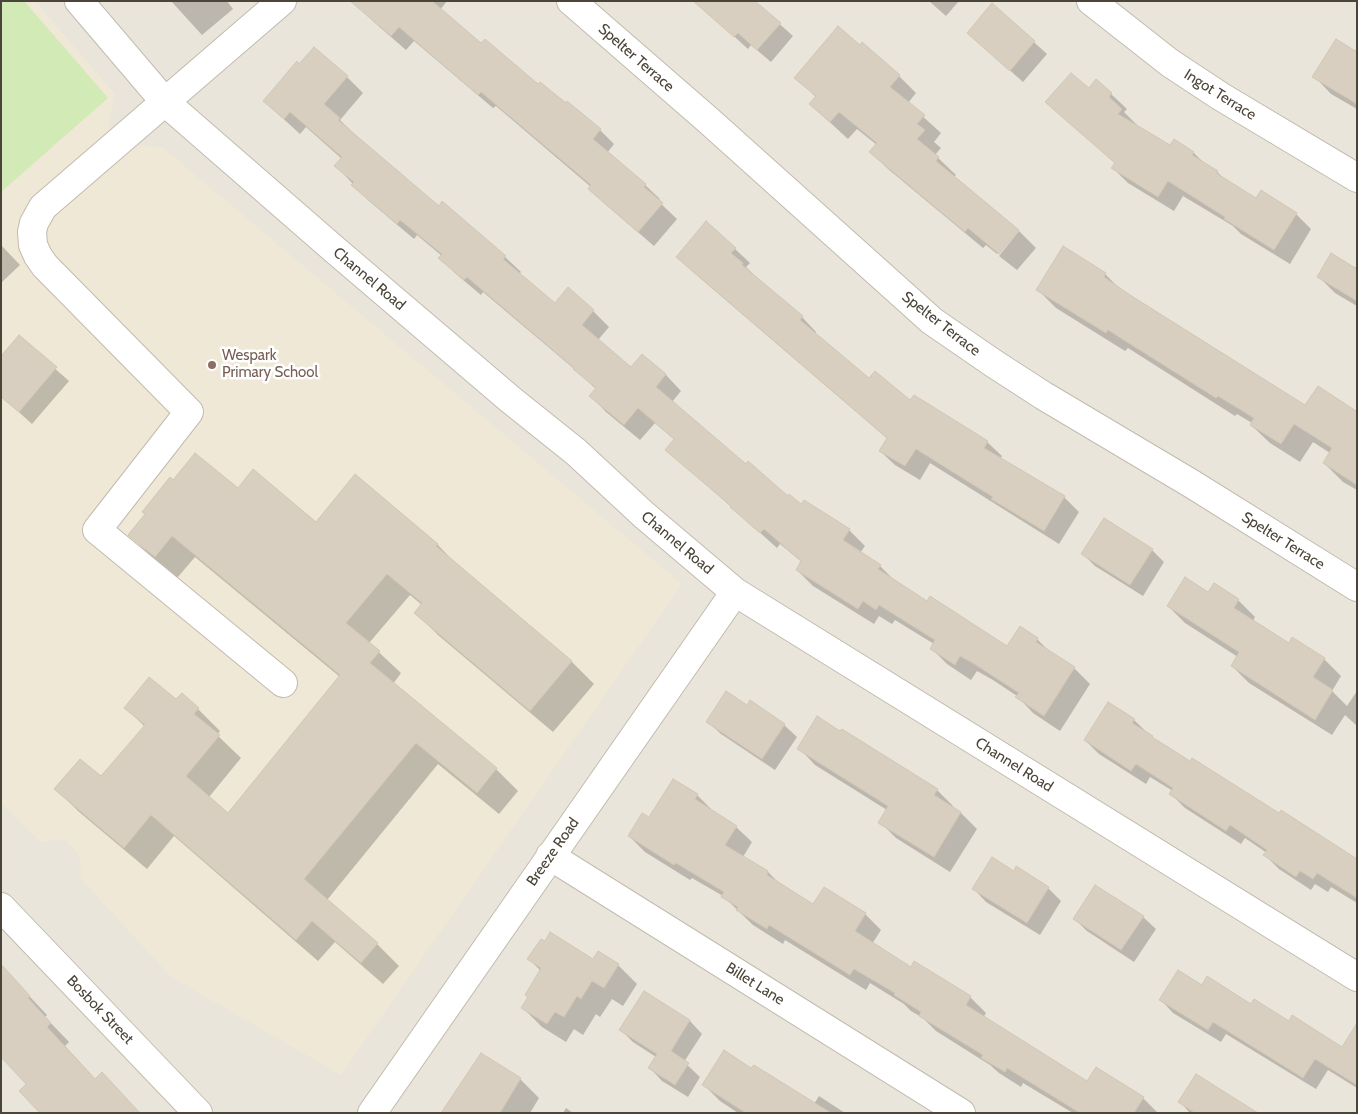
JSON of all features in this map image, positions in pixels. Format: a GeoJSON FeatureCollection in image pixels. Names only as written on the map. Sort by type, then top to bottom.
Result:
{"type":"FeatureCollection","features":[{"type":"Feature","properties":{"kind":"street","name":"Channel Road"},"geometry":{"type":"LineString","coordinates":[[79,1],[165,102],[334,250],[511,400],[576,452],[644,515],[735,592],[1357,977]]}},
{"type":"Feature","properties":{"kind":"street"},"geometry":{"type":"LineString","coordinates":[[282,1],[43,207],[34,223],[32,232],[33,245],[45,266],[189,412],[97,530],[283,683]]}},
{"type":"Feature","properties":{"kind":"street","name":"Spelter Terrace"},"geometry":{"type":"LineString","coordinates":[[571,1],[708,120],[932,321],[1044,396],[1192,484],[1357,587]]}},
{"type":"Feature","properties":{"kind":"street","name":"Ingot Terrace"},"geometry":{"type":"LineString","coordinates":[[1090,1],[1170,63],[1220,96],[1357,178]]}},
{"type":"Feature","properties":{"kind":"street","name":"Breeze Road"},"geometry":{"type":"LineString","coordinates":[[372,1113],[735,592]]}},
{"type":"Feature","properties":{"kind":"street","name":"Billet Lane"},"geometry":{"type":"LineString","coordinates":[[550,856],[961,1113]]}},
{"type":"Feature","properties":{"kind":"street","name":"Bosbok Street"},"geometry":{"type":"LineString","coordinates":[[1,907],[198,1113]]}},
{"type":"Feature","properties":{"kind":"shaded area"},"geometry":{"type":"Polygon","coordinates":[[[1,1],[1357,1],[1357,1113],[1,1113],[1,1]]]}},
{"type":"Feature","properties":{"kind":"shaded area","name":"Wespark Primary School"},"geometry":{"type":"Polygon","coordinates":[[[1,1],[35,1],[115,94],[108,124],[129,145],[162,147],[682,584],[341,1075],[170,976],[81,879],[80,856],[64,839],[41,842],[1,803],[1,1]]]}},
{"type":"Feature","properties":{"kind":"green space"},"geometry":{"type":"Polygon","coordinates":[[[1,1],[24,1],[108,98],[2,191],[1,1]]]}},
{"type":"Feature","properties":{"kind":"building"},"geometry":{"type":"Polygon","coordinates":[[[350,1],[432,1],[481,43],[485,39],[538,84],[540,82],[566,103],[567,101],[601,129],[593,139],[646,184],[644,187],[663,203],[638,232],[588,189],[591,185],[481,92],[478,95],[399,27],[391,36],[350,1]]]}},
{"type":"Feature","properties":{"kind":"building"},"geometry":{"type":"Polygon","coordinates":[[[693,1],[755,1],[781,23],[757,50],[738,33],[734,37],[693,1]]]}},
{"type":"Feature","properties":{"kind":"building"},"geometry":{"type":"Polygon","coordinates":[[[992,3],[1035,41],[1010,71],[967,33],[992,3]]]}},
{"type":"Feature","properties":{"kind":"building"},"geometry":{"type":"Polygon","coordinates":[[[838,26],[860,45],[862,42],[900,75],[890,87],[925,115],[917,124],[925,130],[917,139],[939,157],[936,161],[1019,230],[999,254],[968,228],[965,232],[869,152],[877,143],[839,112],[830,122],[809,104],[816,96],[794,78],[838,26]]]}},
{"type":"Feature","properties":{"kind":"building"},"geometry":{"type":"Polygon","coordinates":[[[1336,39],[1357,52],[1357,104],[1312,77],[1336,39]]]}},
{"type":"Feature","properties":{"kind":"building"},"geometry":{"type":"Polygon","coordinates":[[[314,47],[348,76],[324,104],[340,118],[338,120],[439,206],[442,201],[506,256],[503,259],[555,303],[568,287],[594,310],[582,325],[631,367],[642,354],[666,374],[656,387],[746,464],[748,461],[788,496],[789,494],[801,504],[804,500],[850,529],[843,540],[881,565],[878,569],[927,601],[930,596],[1007,646],[1020,626],[1038,638],[1036,642],[1075,667],[1044,716],[1015,697],[1019,693],[976,665],[960,656],[955,665],[930,649],[935,640],[879,605],[876,610],[863,601],[858,609],[796,570],[801,561],[764,529],[760,533],[665,450],[674,439],[638,408],[624,425],[589,396],[596,388],[574,368],[467,277],[464,280],[438,258],[442,254],[400,220],[397,224],[351,185],[354,182],[334,166],[342,157],[290,112],[284,119],[263,101],[297,61],[299,64],[314,47]]]}},
{"type":"Feature","properties":{"kind":"building"},"geometry":{"type":"Polygon","coordinates":[[[1071,73],[1089,88],[1096,79],[1112,93],[1109,97],[1122,109],[1118,114],[1170,145],[1174,139],[1194,152],[1192,155],[1218,171],[1216,173],[1256,198],[1261,190],[1297,213],[1274,250],[1168,181],[1158,197],[1111,168],[1115,163],[1045,102],[1071,73]]]}},
{"type":"Feature","properties":{"kind":"building"},"geometry":{"type":"Polygon","coordinates":[[[706,221],[736,248],[731,253],[743,263],[742,265],[803,316],[800,320],[869,378],[875,371],[910,400],[914,395],[988,441],[984,448],[1065,496],[1044,531],[991,499],[993,497],[916,449],[905,466],[879,451],[887,438],[676,257],[706,221]]]}},
{"type":"Feature","properties":{"kind":"building"},"geometry":{"type":"Polygon","coordinates":[[[1063,246],[1106,273],[1104,277],[1130,295],[1305,405],[1318,386],[1356,411],[1357,409],[1357,485],[1323,463],[1332,448],[1294,424],[1281,444],[1250,425],[1254,418],[1218,396],[1216,398],[1108,330],[1106,333],[1036,290],[1063,246]]]}},
{"type":"Feature","properties":{"kind":"building"},"geometry":{"type":"Polygon","coordinates":[[[1331,253],[1357,269],[1357,301],[1317,277],[1331,253]]]}},
{"type":"Feature","properties":{"kind":"building"},"geometry":{"type":"Polygon","coordinates":[[[19,335],[57,367],[19,412],[1,397],[1,356],[19,335]]]}},
{"type":"Feature","properties":{"kind":"building"},"geometry":{"type":"Polygon","coordinates":[[[195,453],[238,488],[253,469],[316,522],[355,474],[438,544],[436,546],[572,661],[530,711],[414,613],[422,603],[387,574],[346,623],[380,651],[370,663],[497,768],[477,793],[416,743],[304,879],[378,943],[361,963],[312,921],[296,940],[151,815],[124,848],[54,789],[80,759],[101,776],[145,725],[124,708],[149,677],[176,699],[182,693],[199,708],[194,714],[220,735],[186,776],[228,813],[340,675],[172,536],[155,557],[128,535],[145,514],[142,512],[170,477],[173,480],[195,453]]]}},
{"type":"Feature","properties":{"kind":"building"},"geometry":{"type":"Polygon","coordinates":[[[1104,518],[1153,549],[1130,585],[1081,554],[1104,518]]]}},
{"type":"Feature","properties":{"kind":"building"},"geometry":{"type":"Polygon","coordinates":[[[1185,577],[1208,592],[1214,583],[1239,599],[1234,608],[1289,643],[1292,637],[1325,658],[1313,677],[1333,690],[1315,720],[1231,666],[1239,652],[1167,606],[1185,577]]]}},
{"type":"Feature","properties":{"kind":"building"},"geometry":{"type":"Polygon","coordinates":[[[726,691],[747,705],[750,700],[785,724],[762,759],[706,722],[726,691]]]}},
{"type":"Feature","properties":{"kind":"building"},"geometry":{"type":"Polygon","coordinates":[[[1108,702],[1135,719],[1132,723],[1190,761],[1192,758],[1279,813],[1281,810],[1357,859],[1357,898],[1317,873],[1313,879],[1300,871],[1296,877],[1263,855],[1267,850],[1230,825],[1226,831],[1169,794],[1173,788],[1136,764],[1131,771],[1084,740],[1108,702]]]}},
{"type":"Feature","properties":{"kind":"building"},"geometry":{"type":"Polygon","coordinates":[[[817,716],[840,731],[842,729],[938,789],[934,795],[961,812],[934,857],[878,823],[888,806],[797,749],[817,716]]]}},
{"type":"Feature","properties":{"kind":"building"},"geometry":{"type":"Polygon","coordinates":[[[673,779],[698,794],[695,799],[737,826],[725,845],[768,871],[767,875],[813,904],[824,887],[866,913],[855,931],[911,967],[914,961],[971,996],[966,1005],[1087,1081],[1096,1067],[1144,1097],[1134,1113],[1080,1113],[1007,1068],[1005,1072],[981,1058],[983,1055],[919,1016],[921,1012],[894,995],[895,993],[854,969],[850,975],[769,925],[767,929],[736,910],[738,907],[721,897],[724,892],[676,863],[674,865],[628,836],[642,813],[649,817],[673,779]]]}},
{"type":"Feature","properties":{"kind":"building"},"geometry":{"type":"Polygon","coordinates":[[[992,857],[1014,871],[1016,866],[1049,887],[1027,923],[972,889],[992,857]]]}},
{"type":"Feature","properties":{"kind":"building"},"geometry":{"type":"Polygon","coordinates":[[[1095,885],[1144,916],[1121,950],[1073,919],[1095,885]]]}},
{"type":"Feature","properties":{"kind":"building"},"geometry":{"type":"Polygon","coordinates":[[[550,932],[593,959],[598,951],[619,964],[604,988],[592,981],[581,999],[577,996],[564,1017],[555,1012],[547,1024],[521,1008],[528,997],[525,995],[541,968],[527,959],[541,939],[545,941],[550,932]]]}},
{"type":"Feature","properties":{"kind":"building"},"geometry":{"type":"Polygon","coordinates":[[[1,964],[51,1023],[47,1027],[95,1079],[102,1072],[140,1113],[40,1113],[19,1091],[26,1084],[1,1057],[1,964]]]}},
{"type":"Feature","properties":{"kind":"building"},"geometry":{"type":"Polygon","coordinates":[[[1178,970],[1202,985],[1207,976],[1251,1004],[1254,999],[1289,1021],[1292,1015],[1342,1047],[1357,1023],[1357,1085],[1315,1059],[1303,1078],[1213,1022],[1208,1030],[1159,1000],[1178,970]]]}},
{"type":"Feature","properties":{"kind":"building"},"geometry":{"type":"Polygon","coordinates":[[[644,991],[690,1020],[671,1051],[689,1063],[675,1085],[648,1068],[657,1054],[619,1030],[644,991]]]}},
{"type":"Feature","properties":{"kind":"building"},"geometry":{"type":"Polygon","coordinates":[[[724,1050],[751,1068],[754,1065],[831,1113],[746,1113],[702,1085],[724,1050]]]}},
{"type":"Feature","properties":{"kind":"building"},"geometry":{"type":"Polygon","coordinates":[[[481,1053],[521,1078],[500,1113],[441,1113],[481,1053]]]}},
{"type":"Feature","properties":{"kind":"building"},"geometry":{"type":"Polygon","coordinates":[[[1196,1074],[1258,1113],[1195,1113],[1178,1102],[1196,1074]]]}},
{"type":"Feature","properties":{"kind":"place","name":"Wespark Primary School"},"geometry":{"type":"Point","coordinates":[212,365]}}]}
